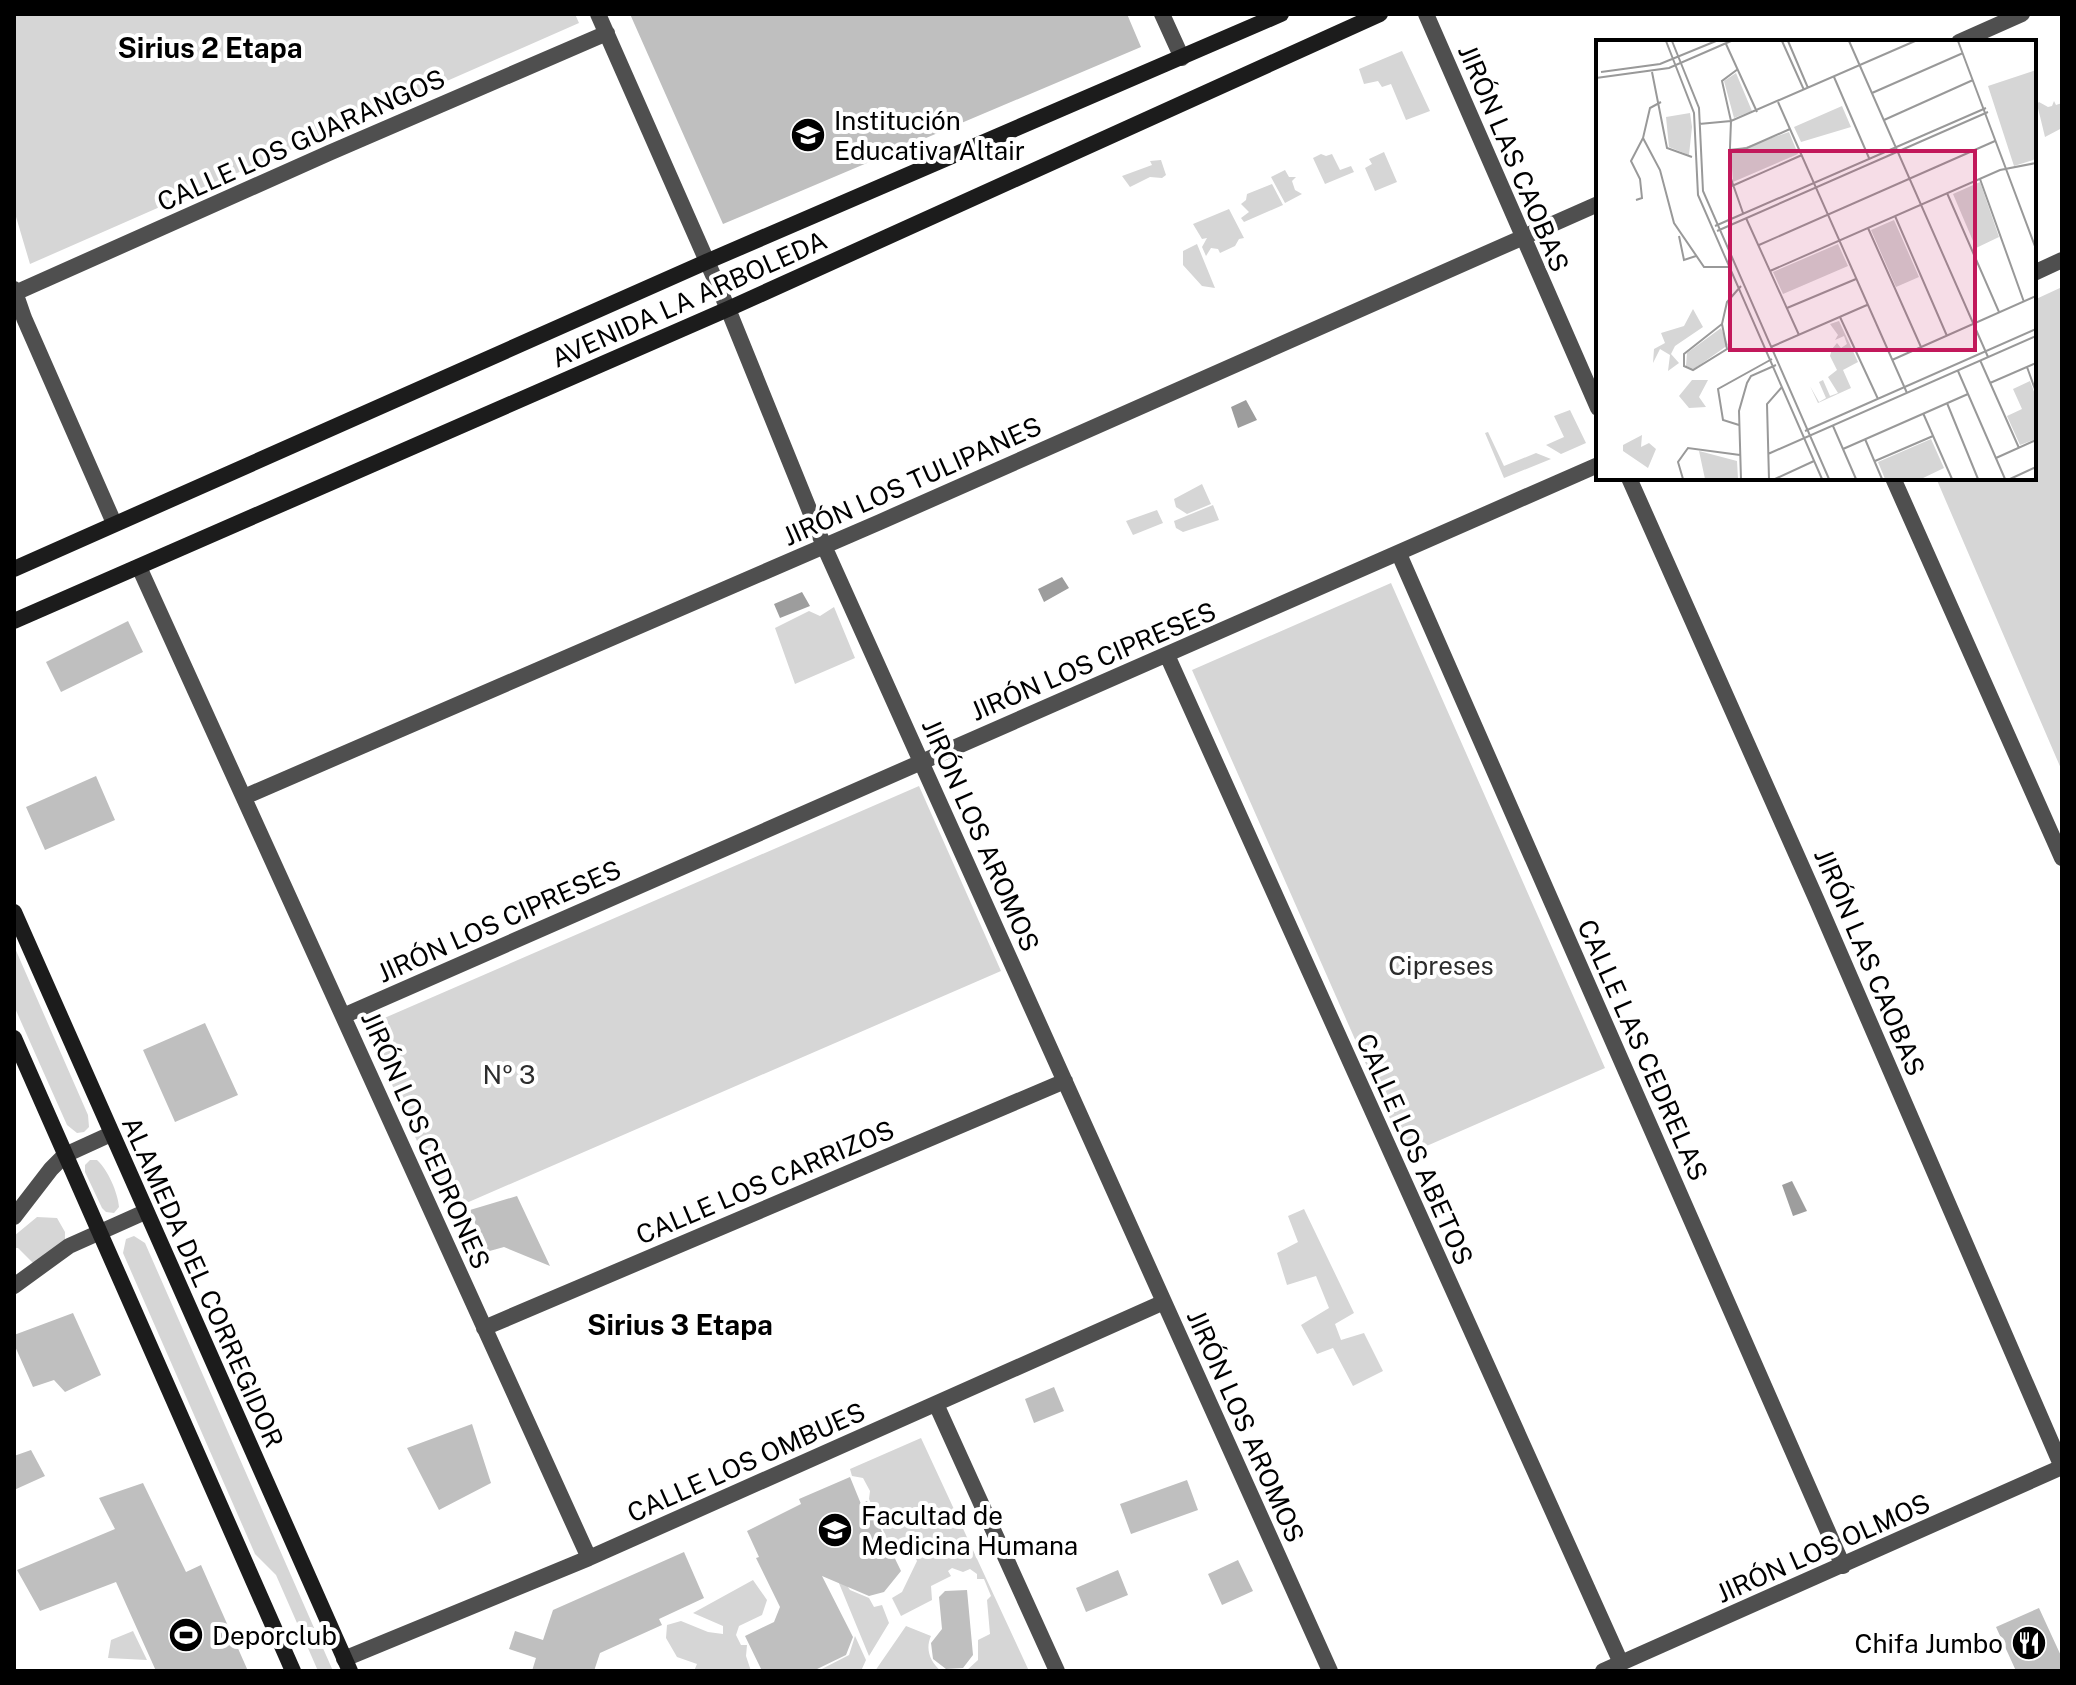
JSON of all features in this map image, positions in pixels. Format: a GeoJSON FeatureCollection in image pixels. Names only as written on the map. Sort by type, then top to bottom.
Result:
{"type":"FeatureCollection","features":[{"type":"Feature","properties":{"kind":"street","name":"JIRÓN LOS AROMOS"},"geometry":{"type":"LineString","coordinates":[[598,14],[728,309],[824,546],[1330,1671]]}},
{"type":"Feature","properties":{"kind":"street"},"geometry":{"type":"LineString","coordinates":[[1162,14],[1182,58]]}},
{"type":"Feature","properties":{"kind":"street","name":"AVENIDA LA ARBOLEDA"},"geometry":{"type":"LineString","coordinates":[[14,569],[706,262],[1281,14]]}},
{"type":"Feature","properties":{"kind":"street","name":"AVENIDA LA ARBOLEDA"},"geometry":{"type":"LineString","coordinates":[[14,621],[728,309],[1380,14]]}},
{"type":"Feature","properties":{"kind":"street","name":"JIRÓN LAS CAOBAS"},"geometry":{"type":"LineString","coordinates":[[1426,14],[1596,404]]}},
{"type":"Feature","properties":{"kind":"street"},"geometry":{"type":"LineString","coordinates":[[1964,40],[2022,14]]}},
{"type":"Feature","properties":{"kind":"street","name":"CALLE LOS GUARANGOS"},"geometry":{"type":"LineString","coordinates":[[14,291],[607,33]]}},
{"type":"Feature","properties":{"kind":"street","name":"JIRÓN LOS TULIPANES"},"geometry":{"type":"LineString","coordinates":[[244,797],[824,546],[1596,205]]}},
{"type":"Feature","properties":{"kind":"street"},"geometry":{"type":"LineString","coordinates":[[2036,272],[2062,260]]}},
{"type":"Feature","properties":{"kind":"street"},"geometry":{"type":"LineString","coordinates":[[14,291],[114,523]]}},
{"type":"Feature","properties":{"kind":"street","name":"JIRÓN LOS CIPRESES"},"geometry":{"type":"LineString","coordinates":[[343,1016],[1596,466]]}},
{"type":"Feature","properties":{"kind":"street","name":"JIRÓN LAS CAOBAS"},"geometry":{"type":"LineString","coordinates":[[1630,480],[1818,903],[2062,1467]]}},
{"type":"Feature","properties":{"kind":"street"},"geometry":{"type":"LineString","coordinates":[[1894,480],[2062,858]]}},
{"type":"Feature","properties":{"kind":"street","name":"CALLE LAS CEDRELAS"},"geometry":{"type":"LineString","coordinates":[[1399,554],[1843,1566]]}},
{"type":"Feature","properties":{"kind":"street","name":"JIRÓN LOS CEDRONES"},"geometry":{"type":"LineString","coordinates":[[139,567],[589,1558]]}},
{"type":"Feature","properties":{"kind":"street","name":"CALLE LOS ABETOS"},"geometry":{"type":"LineString","coordinates":[[1167,655],[1621,1663]]}},
{"type":"Feature","properties":{"kind":"street","name":"ALAMEDA DEL CORREGIDOR"},"geometry":{"type":"LineString","coordinates":[[14,912],[347,1665]]}},
{"type":"Feature","properties":{"kind":"street"},"geometry":{"type":"LineString","coordinates":[[14,1038],[293,1671]]}},
{"type":"Feature","properties":{"kind":"street","name":"CALLE LOS CARRIZOS"},"geometry":{"type":"LineString","coordinates":[[484,1328],[1065,1081]]}},
{"type":"Feature","properties":{"kind":"street"},"geometry":{"type":"LineString","coordinates":[[14,1217],[65,1155],[111,1134]]}},
{"type":"Feature","properties":{"kind":"street"},"geometry":{"type":"LineString","coordinates":[[14,1286],[69,1246],[145,1212]]}},
{"type":"Feature","properties":{"kind":"street","name":"CALLE LOS OMBUES"},"geometry":{"type":"LineString","coordinates":[[347,1665],[1164,1302]]}},
{"type":"Feature","properties":{"kind":"street"},"geometry":{"type":"LineString","coordinates":[[936,1404],[1057,1671]]}},
{"type":"Feature","properties":{"kind":"street","name":"JIRÓN LOS OLMOS"},"geometry":{"type":"LineString","coordinates":[[1603,1671],[2062,1467]]}},
{"type":"Feature","properties":{"kind":"green space"},"geometry":{"type":"Polygon","coordinates":[[[14,14],[575,14],[579,23],[30,264],[14,210],[14,14]]]}},
{"type":"Feature","properties":{"kind":"green space"},"geometry":{"type":"Polygon","coordinates":[[[1402,51],[1430,111],[1406,120],[1391,84],[1382,87],[1378,81],[1364,84],[1359,69],[1402,51]]]}},
{"type":"Feature","properties":{"kind":"green space"},"geometry":{"type":"Polygon","coordinates":[[[2054,101],[2056,105],[2062,103],[2062,128],[2045,137],[2037,104],[2039,102],[2048,107],[2054,101]]]}},
{"type":"Feature","properties":{"kind":"green space"},"geometry":{"type":"Polygon","coordinates":[[[1384,152],[1397,182],[1375,191],[1365,168],[1372,164],[1369,159],[1384,152]]]}},
{"type":"Feature","properties":{"kind":"green space"},"geometry":{"type":"Polygon","coordinates":[[[1332,154],[1340,170],[1351,166],[1354,172],[1325,184],[1313,158],[1332,154]]]}},
{"type":"Feature","properties":{"kind":"green space"},"geometry":{"type":"Polygon","coordinates":[[[1161,160],[1166,175],[1162,178],[1150,177],[1130,187],[1122,176],[1152,165],[1150,161],[1161,160]]]}},
{"type":"Feature","properties":{"kind":"green space"},"geometry":{"type":"Polygon","coordinates":[[[1285,170],[1289,177],[1296,177],[1292,181],[1295,190],[1302,194],[1285,203],[1271,177],[1285,170]]]}},
{"type":"Feature","properties":{"kind":"green space"},"geometry":{"type":"Polygon","coordinates":[[[1272,184],[1283,205],[1244,222],[1241,218],[1249,212],[1241,204],[1247,194],[1272,184]]]}},
{"type":"Feature","properties":{"kind":"green space"},"geometry":{"type":"Polygon","coordinates":[[[1229,209],[1244,238],[1220,253],[1218,249],[1211,248],[1206,256],[1202,247],[1207,238],[1202,239],[1193,224],[1229,209]]]}},
{"type":"Feature","properties":{"kind":"green space"},"geometry":{"type":"Polygon","coordinates":[[[1197,244],[1215,288],[1202,286],[1183,265],[1183,251],[1197,244]]]}},
{"type":"Feature","properties":{"kind":"green space"},"geometry":{"type":"Polygon","coordinates":[[[2062,287],[2062,771],[1937,480],[2036,480],[2036,299],[2062,287]]]}},
{"type":"Feature","properties":{"kind":"green space"},"geometry":{"type":"Polygon","coordinates":[[[1570,410],[1586,443],[1561,454],[1546,445],[1564,437],[1554,416],[1570,410]]]}},
{"type":"Feature","properties":{"kind":"green space"},"geometry":{"type":"Polygon","coordinates":[[[1488,432],[1504,466],[1536,453],[1551,459],[1504,478],[1485,433],[1488,432]]]}},
{"type":"Feature","properties":{"kind":"green space"},"geometry":{"type":"Polygon","coordinates":[[[1202,484],[1211,504],[1187,514],[1176,507],[1174,499],[1202,484]]]}},
{"type":"Feature","properties":{"kind":"green space"},"geometry":{"type":"Polygon","coordinates":[[[1213,505],[1219,520],[1183,532],[1176,528],[1174,521],[1213,505]]]}},
{"type":"Feature","properties":{"kind":"green space"},"geometry":{"type":"Polygon","coordinates":[[[1157,510],[1163,523],[1133,535],[1126,521],[1157,510]]]}},
{"type":"Feature","properties":{"kind":"green space","name":"Cipreses"},"geometry":{"type":"Polygon","coordinates":[[[1391,583],[1605,1068],[1406,1155],[1192,670],[1391,583]]]}},
{"type":"Feature","properties":{"kind":"green space"},"geometry":{"type":"Polygon","coordinates":[[[834,607],[855,658],[795,684],[775,628],[809,611],[820,616],[834,607]]]}},
{"type":"Feature","properties":{"kind":"green space","name":"Nº 3"},"geometry":{"type":"Polygon","coordinates":[[[919,786],[1001,971],[448,1211],[366,1026],[919,786]]]}},
{"type":"Feature","properties":{"kind":"green space"},"geometry":{"type":"Polygon","coordinates":[[[14,946],[88,1115],[89,1127],[84,1132],[77,1133],[67,1125],[14,1006],[14,946]]]}},
{"type":"Feature","properties":{"kind":"green space"},"geometry":{"type":"Polygon","coordinates":[[[90,1160],[97,1160],[112,1182],[119,1207],[114,1213],[102,1208],[85,1172],[85,1165],[90,1160]]]}},
{"type":"Feature","properties":{"kind":"green space"},"geometry":{"type":"Polygon","coordinates":[[[1304,1209],[1354,1313],[1335,1324],[1341,1340],[1364,1333],[1383,1371],[1353,1386],[1333,1348],[1317,1354],[1301,1325],[1329,1308],[1316,1276],[1287,1285],[1277,1253],[1298,1242],[1288,1216],[1304,1209]]]}},
{"type":"Feature","properties":{"kind":"green space"},"geometry":{"type":"Polygon","coordinates":[[[37,1217],[57,1218],[65,1232],[65,1243],[34,1264],[18,1248],[14,1248],[14,1236],[37,1217]]]}},
{"type":"Feature","properties":{"kind":"green space"},"geometry":{"type":"Polygon","coordinates":[[[134,1236],[145,1243],[333,1671],[318,1671],[276,1575],[255,1554],[123,1253],[126,1239],[134,1236]]]}},
{"type":"Feature","properties":{"kind":"green space"},"geometry":{"type":"Polygon","coordinates":[[[921,1438],[1029,1671],[966,1671],[978,1660],[978,1640],[990,1634],[987,1600],[991,1596],[984,1579],[977,1579],[977,1574],[970,1569],[963,1572],[952,1568],[948,1571],[951,1576],[931,1586],[932,1600],[901,1616],[892,1598],[902,1592],[917,1561],[906,1538],[895,1550],[893,1543],[888,1541],[869,1499],[870,1491],[863,1478],[852,1476],[850,1469],[921,1438]]]}},
{"type":"Feature","properties":{"kind":"green space"},"geometry":{"type":"Polygon","coordinates":[[[839,1574],[850,1590],[869,1598],[874,1607],[882,1605],[889,1623],[869,1656],[836,1576],[839,1574]]]}},
{"type":"Feature","properties":{"kind":"green space"},"geometry":{"type":"Polygon","coordinates":[[[753,1580],[767,1600],[762,1615],[739,1626],[736,1635],[741,1645],[747,1645],[746,1656],[751,1671],[694,1671],[697,1664],[677,1657],[666,1638],[667,1625],[681,1621],[708,1632],[723,1634],[723,1626],[693,1613],[753,1580]]]}},
{"type":"Feature","properties":{"kind":"green space"},"geometry":{"type":"Polygon","coordinates":[[[906,1626],[931,1636],[928,1646],[930,1655],[941,1671],[875,1671],[906,1626]]]}},
{"type":"Feature","properties":{"kind":"green space"},"geometry":{"type":"Polygon","coordinates":[[[133,1631],[147,1660],[108,1658],[111,1640],[133,1631]]]}},
{"type":"Feature","properties":{"kind":"green space"},"geometry":{"type":"Polygon","coordinates":[[[855,1636],[866,1660],[861,1671],[818,1671],[849,1655],[855,1636]]]}},
{"type":"Feature","properties":{"kind":"shaded area"},"geometry":{"type":"Polygon","coordinates":[[[1246,400],[1257,420],[1238,428],[1231,407],[1246,400]]]}},
{"type":"Feature","properties":{"kind":"shaded area"},"geometry":{"type":"Polygon","coordinates":[[[1062,577],[1069,588],[1044,602],[1038,589],[1062,577]]]}},
{"type":"Feature","properties":{"kind":"shaded area"},"geometry":{"type":"Polygon","coordinates":[[[802,592],[810,606],[780,618],[774,604],[802,592]]]}},
{"type":"Feature","properties":{"kind":"shaded area"},"geometry":{"type":"Polygon","coordinates":[[[1792,1181],[1807,1211],[1793,1216],[1782,1185],[1792,1181]]]}},
{"type":"Feature","properties":{"kind":"building","name":"Institución Educativa Altair"},"geometry":{"type":"Polygon","coordinates":[[[630,14],[1127,14],[1141,47],[723,224],[630,14]]]}},
{"type":"Feature","properties":{"kind":"building"},"geometry":{"type":"Polygon","coordinates":[[[128,621],[143,652],[61,692],[46,662],[128,621]]]}},
{"type":"Feature","properties":{"kind":"building"},"geometry":{"type":"Polygon","coordinates":[[[96,776],[115,820],[45,850],[26,807],[96,776]]]}},
{"type":"Feature","properties":{"kind":"building"},"geometry":{"type":"Polygon","coordinates":[[[205,1023],[238,1095],[175,1122],[143,1050],[205,1023]]]}},
{"type":"Feature","properties":{"kind":"building"},"geometry":{"type":"Polygon","coordinates":[[[517,1196],[550,1266],[504,1247],[486,1252],[470,1210],[517,1196]]]}},
{"type":"Feature","properties":{"kind":"building"},"geometry":{"type":"Polygon","coordinates":[[[73,1313],[101,1375],[65,1392],[54,1380],[33,1387],[14,1344],[14,1335],[73,1313]]]}},
{"type":"Feature","properties":{"kind":"building"},"geometry":{"type":"Polygon","coordinates":[[[1054,1387],[1064,1411],[1034,1423],[1025,1399],[1054,1387]]]}},
{"type":"Feature","properties":{"kind":"building"},"geometry":{"type":"Polygon","coordinates":[[[472,1424],[491,1483],[439,1510],[407,1448],[472,1424]]]}},
{"type":"Feature","properties":{"kind":"building"},"geometry":{"type":"Polygon","coordinates":[[[31,1450],[45,1476],[14,1490],[14,1456],[31,1450]]]}},
{"type":"Feature","properties":{"kind":"building"},"geometry":{"type":"Polygon","coordinates":[[[850,1477],[861,1504],[867,1501],[901,1571],[884,1592],[869,1596],[822,1576],[853,1637],[846,1655],[813,1671],[762,1671],[745,1636],[774,1622],[780,1607],[756,1558],[759,1557],[747,1531],[801,1504],[799,1499],[850,1477]]]}},
{"type":"Feature","properties":{"kind":"building"},"geometry":{"type":"Polygon","coordinates":[[[1187,1480],[1198,1510],[1131,1534],[1120,1504],[1187,1480]]]}},
{"type":"Feature","properties":{"kind":"building"},"geometry":{"type":"Polygon","coordinates":[[[143,1483],[186,1572],[201,1565],[248,1671],[156,1671],[116,1582],[40,1611],[17,1570],[115,1529],[99,1498],[143,1483]]]}},
{"type":"Feature","properties":{"kind":"building"},"geometry":{"type":"Polygon","coordinates":[[[684,1552],[704,1598],[659,1619],[662,1625],[600,1653],[594,1671],[532,1671],[536,1658],[509,1649],[515,1631],[543,1640],[553,1610],[684,1552]]]}},
{"type":"Feature","properties":{"kind":"building"},"geometry":{"type":"Polygon","coordinates":[[[1238,1560],[1253,1591],[1222,1605],[1208,1574],[1238,1560]]]}},
{"type":"Feature","properties":{"kind":"building"},"geometry":{"type":"Polygon","coordinates":[[[1118,1570],[1128,1595],[1086,1612],[1076,1588],[1118,1570]]]}},
{"type":"Feature","properties":{"kind":"building"},"geometry":{"type":"Polygon","coordinates":[[[967,1590],[973,1655],[963,1668],[946,1669],[933,1659],[931,1643],[942,1629],[939,1597],[945,1591],[967,1590]]]}},
{"type":"Feature","properties":{"kind":"building","name":"Chifa Jumbo"},"geometry":{"type":"Polygon","coordinates":[[[2039,1608],[2062,1658],[2062,1671],[2016,1671],[1996,1627],[2039,1608]]]}},
{"type":"Feature","properties":{"kind":"place","name":"Institución Educativa Altair"},"geometry":{"type":"Point","coordinates":[808,135]}},
{"type":"Feature","properties":{"kind":"place","name":"Facultad de Medicina Humana"},"geometry":{"type":"Point","coordinates":[835,1530]}},
{"type":"Feature","properties":{"kind":"place","name":"Deporclub"},"geometry":{"type":"Point","coordinates":[186,1635]}},
{"type":"Feature","properties":{"kind":"place","name":"Chifa Jumbo"},"geometry":{"type":"Point","coordinates":[2029,1643]}},
{"type":"Feature","properties":{"kind":"district","name":"Sirius 2 Etapa"},"geometry":{"type":"Point","coordinates":[210,47]}},
{"type":"Feature","properties":{"kind":"district","name":"Sirius 3 Etapa"},"geometry":{"type":"Point","coordinates":[680,1324]}}]}
